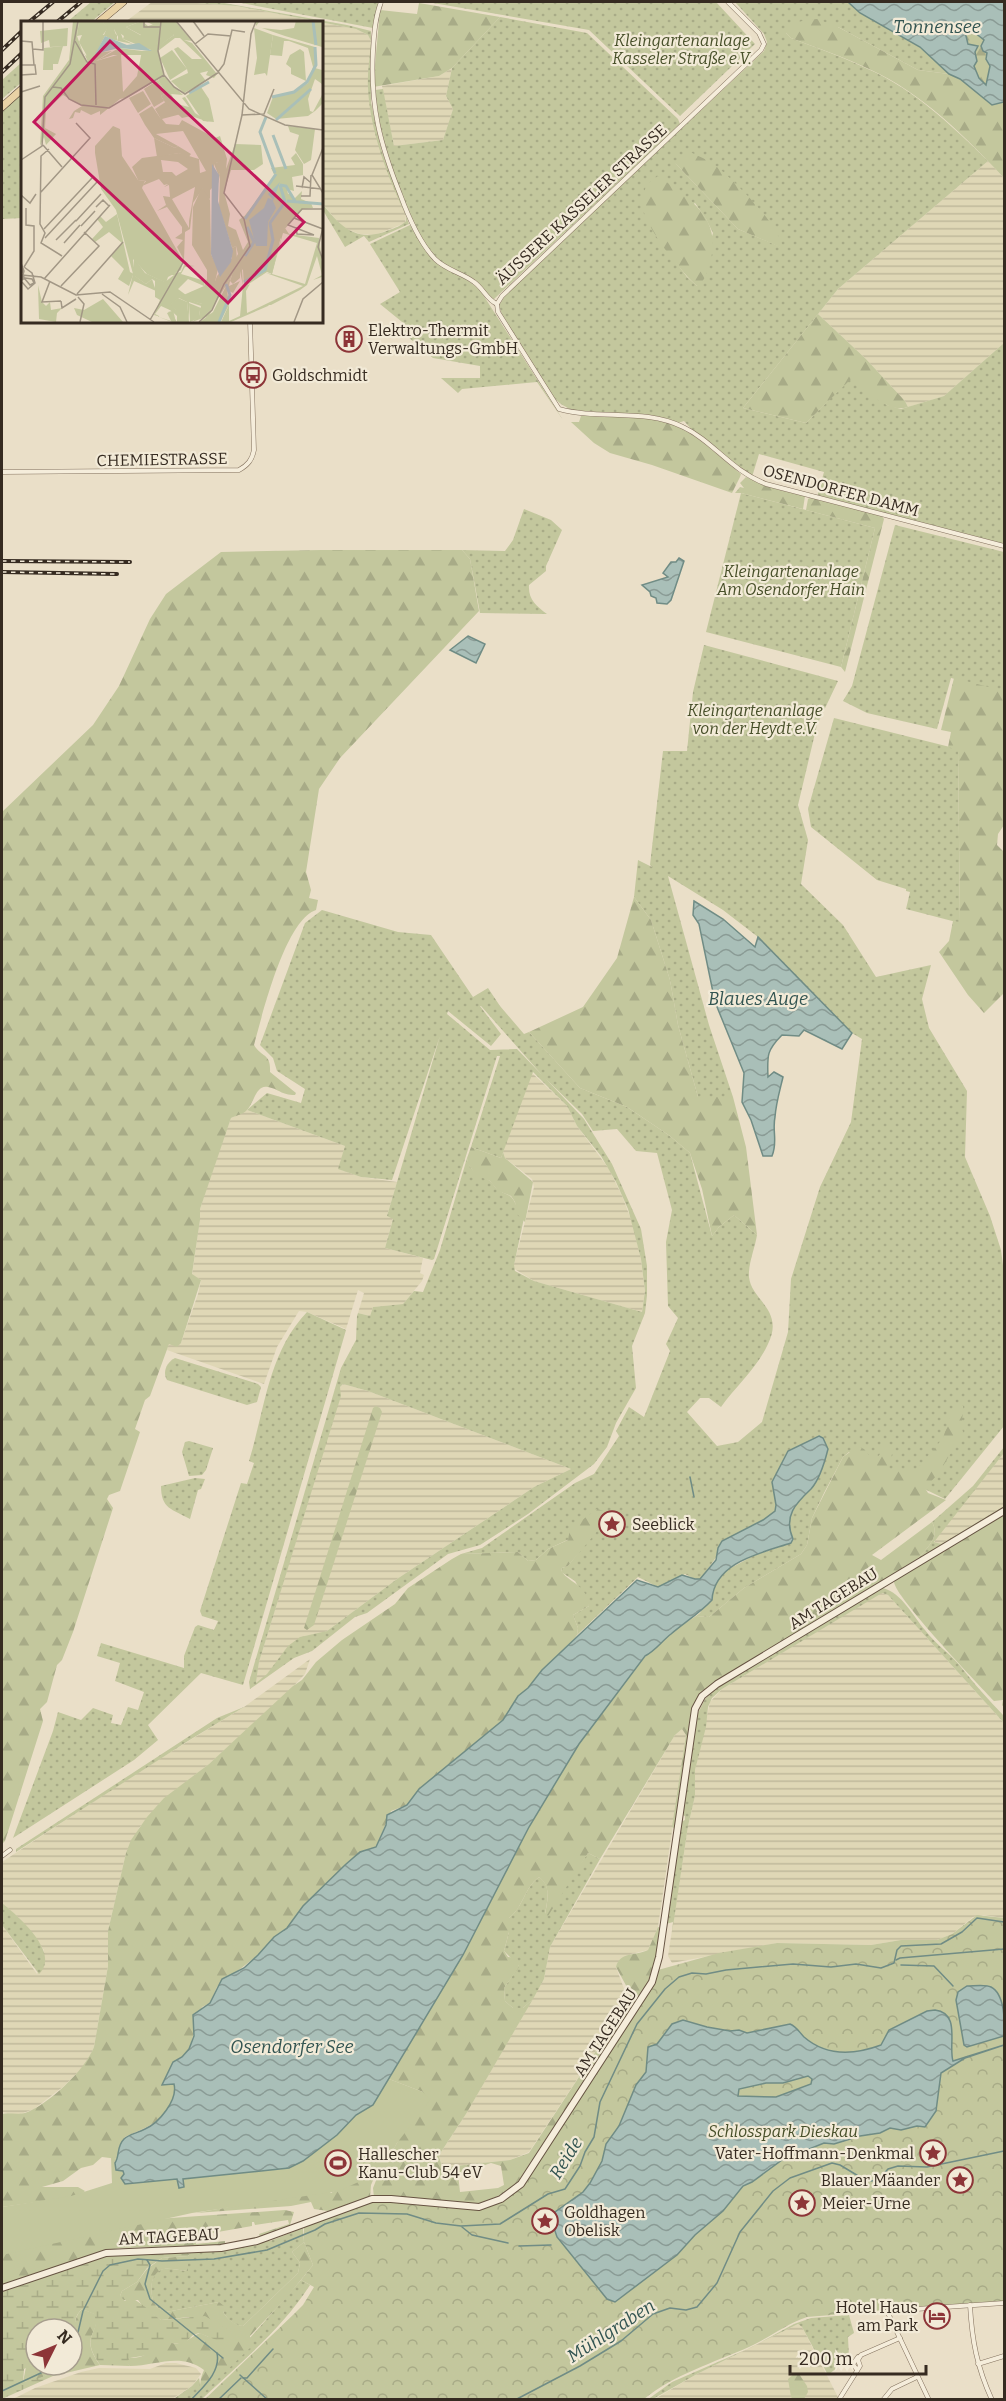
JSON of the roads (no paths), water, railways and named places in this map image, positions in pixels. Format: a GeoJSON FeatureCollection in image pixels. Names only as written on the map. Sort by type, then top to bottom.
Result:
{"type":"FeatureCollection","features":[{"type":"Feature","properties":{"kind":"main road"},"geometry":{"type":"LineString","coordinates":[[100,21],[123,2]]}},
{"type":"Feature","properties":{"kind":"main road"},"geometry":{"type":"LineString","coordinates":[[2,106],[21,90]]}},
{"type":"Feature","properties":{"kind":"street","name":"ÄUSSERE KASSELER STRASSE"},"geometry":{"type":"LineString","coordinates":[[381,2],[374,30],[371,90],[378,129],[389,166],[409,215],[431,255],[448,269],[474,282],[492,302],[497,304],[502,296],[761,50],[764,44],[759,33],[728,2]]}},
{"type":"Feature","properties":{"kind":"street","name":"OSENDORFER DAMM"},"geometry":{"type":"LineString","coordinates":[[497,304],[498,312],[559,409],[671,422],[692,432],[744,474],[766,484],[1005,546]]}},
{"type":"Feature","properties":{"kind":"street","name":"CHEMIESTRASSE"},"geometry":{"type":"LineString","coordinates":[[2,472],[239,470],[246,466],[253,457],[254,450],[250,322]]}},
{"type":"Feature","properties":{"kind":"street","name":"AM TAGEBAU"},"geometry":{"type":"LineString","coordinates":[[2,2288],[106,2253],[221,2248],[257,2241],[372,2199],[479,2207],[511,2193],[521,2184],[652,1982],[659,1957],[695,1710],[702,1696],[717,1684],[1005,1511]]}},
{"type":"Feature","properties":{"kind":"street"},"geometry":{"type":"LineString","coordinates":[[2,1856],[10,1850]]}},
{"type":"Feature","properties":{"kind":"street"},"geometry":{"type":"LineString","coordinates":[[929,2400],[887,2311],[1005,2303]]}},
{"type":"Feature","properties":{"kind":"street"},"geometry":{"type":"LineString","coordinates":[[970,2305],[978,2364],[992,2400]]}},
{"type":"Feature","properties":{"kind":"street"},"geometry":{"type":"LineString","coordinates":[[858,2371],[850,2362],[900,2338]]}},
{"type":"Feature","properties":{"kind":"street"},"geometry":{"type":"LineString","coordinates":[[840,2398],[858,2371],[860,2366],[858,2360],[861,2355]]}},
{"type":"Feature","properties":{"kind":"street"},"geometry":{"type":"LineString","coordinates":[[978,2364],[1005,2356]]}},
{"type":"Feature","properties":{"kind":"street"},"geometry":{"type":"LineString","coordinates":[[883,2400],[892,2389],[917,2377]]}},
{"type":"Feature","properties":{"kind":"water","name":"Tonnensee"},"geometry":{"type":"Polygon","coordinates":[[[848,2],[1004,2],[1004,102],[992,105],[960,79],[949,74],[920,47],[860,13],[848,2]],[[965,25],[968,44],[978,46],[975,52],[977,61],[974,66],[979,78],[986,85],[990,66],[986,59],[987,53],[981,46],[984,40],[965,25]]]}},
{"type":"Feature","properties":{"kind":"water"},"geometry":{"type":"Polygon","coordinates":[[[679,558],[684,561],[671,600],[667,604],[657,603],[656,598],[651,596],[642,585],[668,577],[663,573],[671,562],[676,562],[679,558]]]}},
{"type":"Feature","properties":{"kind":"water"},"geometry":{"type":"Polygon","coordinates":[[[468,636],[485,644],[476,663],[450,650],[468,636]]]}},
{"type":"Feature","properties":{"kind":"water","name":"Blaues Auge"},"geometry":{"type":"Polygon","coordinates":[[[694,901],[723,919],[755,947],[758,937],[852,1033],[842,1049],[804,1030],[799,1036],[782,1035],[773,1045],[768,1058],[768,1077],[774,1072],[783,1077],[778,1097],[774,1127],[775,1146],[772,1156],[763,1156],[751,1120],[742,1102],[744,1073],[715,1002],[699,924],[693,915],[694,901]]]}},
{"type":"Feature","properties":{"kind":"water","name":"Osendorfer See"},"geometry":{"type":"Polygon","coordinates":[[[819,1436],[823,1438],[828,1449],[827,1454],[817,1480],[800,1499],[790,1517],[790,1531],[793,1539],[791,1543],[753,1555],[721,1576],[712,1600],[645,1656],[579,1744],[529,1827],[463,1955],[373,2105],[356,2115],[337,2135],[303,2161],[289,2168],[183,2179],[184,2187],[179,2188],[177,2179],[125,2184],[121,2178],[123,2171],[116,2170],[115,2163],[120,2145],[126,2137],[150,2126],[170,2104],[174,2084],[162,2085],[173,2062],[189,2049],[194,2036],[193,2015],[210,2003],[222,1979],[244,1968],[274,1937],[287,1928],[303,1906],[360,1852],[376,1847],[386,1825],[387,1815],[407,1805],[419,1789],[503,1720],[518,1696],[528,1688],[542,1670],[637,1580],[658,1587],[682,1575],[700,1579],[716,1560],[722,1541],[763,1520],[775,1511],[772,1482],[788,1451],[819,1436]]]}},
{"type":"Feature","properties":{"kind":"water"},"geometry":{"type":"Polygon","coordinates":[[[967,1986],[986,1986],[996,1991],[1002,2002],[1004,2036],[967,2047],[964,2045],[956,2000],[958,1992],[967,1986]]]}},
{"type":"Feature","properties":{"kind":"water"},"geometry":{"type":"Polygon","coordinates":[[[927,2011],[943,2012],[948,2017],[952,2031],[953,2061],[1004,2045],[965,2058],[941,2073],[936,2111],[925,2127],[917,2126],[901,2130],[890,2128],[880,2133],[834,2144],[824,2143],[782,2160],[743,2186],[723,2211],[695,2235],[677,2255],[615,2302],[607,2299],[557,2237],[552,2222],[555,2212],[583,2192],[590,2183],[602,2161],[606,2144],[619,2126],[636,2085],[646,2072],[648,2047],[657,2044],[672,2024],[683,2020],[707,2027],[747,2033],[790,2024],[804,2037],[822,2048],[851,2052],[881,2045],[889,2030],[927,2011]],[[808,2076],[783,2083],[766,2083],[739,2089],[738,2096],[776,2097],[811,2084],[812,2079],[808,2076]]]}},
{"type":"Feature","properties":{"kind":"waterway"},"geometry":{"type":"LineString","coordinates":[[690,1477],[694,1497]]}},
{"type":"Feature","properties":{"kind":"waterway","name":"Reide"},"geometry":{"type":"LineString","coordinates":[[82,2317],[103,2271],[110,2265],[138,2259],[162,2261],[214,2259],[267,2250],[325,2224],[359,2213],[407,2214],[436,2223],[461,2226],[500,2224],[548,2194],[565,2189],[580,2166],[594,2137],[600,2102],[637,2024],[665,1989],[679,1977],[692,1973],[706,1974],[793,1964],[831,1967],[856,1964],[881,1968],[894,1963],[897,1950],[901,1946],[941,1944],[962,1932],[977,1918],[1004,1922]]}},
{"type":"Feature","properties":{"kind":"waterway"},"geometry":{"type":"LineString","coordinates":[[896,1960],[1004,1949]]}},
{"type":"Feature","properties":{"kind":"waterway"},"geometry":{"type":"LineString","coordinates":[[901,1965],[934,1966],[953,1986]]}},
{"type":"Feature","properties":{"kind":"waterway","name":"Mühlgraben"},"geometry":{"type":"LineString","coordinates":[[515,2400],[580,2366],[621,2341],[653,2314],[670,2308],[686,2310],[697,2307],[717,2283],[740,2232],[773,2191],[790,2178],[832,2163],[840,2165],[865,2180],[872,2181],[880,2178],[888,2169],[898,2166],[927,2167],[1004,2151]]}},
{"type":"Feature","properties":{"kind":"waterway"},"geometry":{"type":"LineString","coordinates":[[462,2227],[472,2235],[508,2243]]}},
{"type":"Feature","properties":{"kind":"waterway"},"geometry":{"type":"LineString","coordinates":[[519,2246],[551,2245]]}},
{"type":"Feature","properties":{"kind":"waterway","name":"Mühlgraben"},"geometry":{"type":"LineString","coordinates":[[147,2260],[150,2265],[145,2284],[150,2299],[223,2358]]}},
{"type":"Feature","properties":{"kind":"waterway"},"geometry":{"type":"LineString","coordinates":[[243,2378],[247,2378],[273,2349]]}},
{"type":"Feature","properties":{"kind":"waterway"},"geometry":{"type":"LineString","coordinates":[[191,2400],[214,2373],[218,2360],[217,2353]]}},
{"type":"Feature","properties":{"kind":"waterway","name":"Mühlgraben"},"geometry":{"type":"LineString","coordinates":[[240,2375],[268,2400]]}},
{"type":"Feature","properties":{"kind":"waterway","name":"Reide"},"geometry":{"type":"LineString","coordinates":[[2,2391],[32,2377]]}},
{"type":"Feature","properties":{"kind":"waterway"},"geometry":{"type":"LineString","coordinates":[[218,2400],[241,2378]]}},
{"type":"Feature","properties":{"kind":"railway"},"geometry":{"type":"LineString","coordinates":[[30,21],[53,2]]}},
{"type":"Feature","properties":{"kind":"railway"},"geometry":{"type":"LineString","coordinates":[[58,21],[81,2]]}},
{"type":"Feature","properties":{"kind":"railway"},"geometry":{"type":"LineString","coordinates":[[2,50],[21,32]]}},
{"type":"Feature","properties":{"kind":"railway"},"geometry":{"type":"LineString","coordinates":[[2,72],[21,54]]}},
{"type":"Feature","properties":{"kind":"railway"},"geometry":{"type":"LineString","coordinates":[[2,561],[130,562]]}},
{"type":"Feature","properties":{"kind":"railway"},"geometry":{"type":"LineString","coordinates":[[2,572],[117,574]]}},
{"type":"Feature","properties":{"kind":"place","name":"Elektro-Thermit Verwaltungs-GmbH"},"geometry":{"type":"Point","coordinates":[349,339]}},
{"type":"Feature","properties":{"kind":"place","name":"Goldschmidt"},"geometry":{"type":"Point","coordinates":[253,375]}},
{"type":"Feature","properties":{"kind":"place","name":"Seeblick"},"geometry":{"type":"Point","coordinates":[612,1524]}},
{"type":"Feature","properties":{"kind":"place","name":"Vater-Hoffmann-Denkmal"},"geometry":{"type":"Point","coordinates":[933,2153]}},
{"type":"Feature","properties":{"kind":"place","name":"Hallescher Kanu-Club 54 eV"},"geometry":{"type":"Point","coordinates":[338,2163]}},
{"type":"Feature","properties":{"kind":"place","name":"Blauer Mäander"},"geometry":{"type":"Point","coordinates":[960,2180]}},
{"type":"Feature","properties":{"kind":"place","name":"Meier-Urne"},"geometry":{"type":"Point","coordinates":[802,2203]}},
{"type":"Feature","properties":{"kind":"place","name":"Goldhagen Obelisk"},"geometry":{"type":"Point","coordinates":[545,2221]}},
{"type":"Feature","properties":{"kind":"place","name":"Hotel Haus am Park"},"geometry":{"type":"Point","coordinates":[937,2316]}},
{"type":"Feature","properties":{"kind":"park label","name":"Kleingartenanlage Kasseler Straße e.V."},"geometry":{"type":"Point","coordinates":[682,49]}},
{"type":"Feature","properties":{"kind":"park label","name":"Kleingartenanlage Am Osendorfer Hain"},"geometry":{"type":"Point","coordinates":[791,580]}},
{"type":"Feature","properties":{"kind":"park label","name":"Kleingartenanlage von der Heydt e.V."},"geometry":{"type":"Point","coordinates":[755,719]}},
{"type":"Feature","properties":{"kind":"park label","name":"Schlosspark Dieskau"},"geometry":{"type":"Point","coordinates":[783,2131]}}]}
